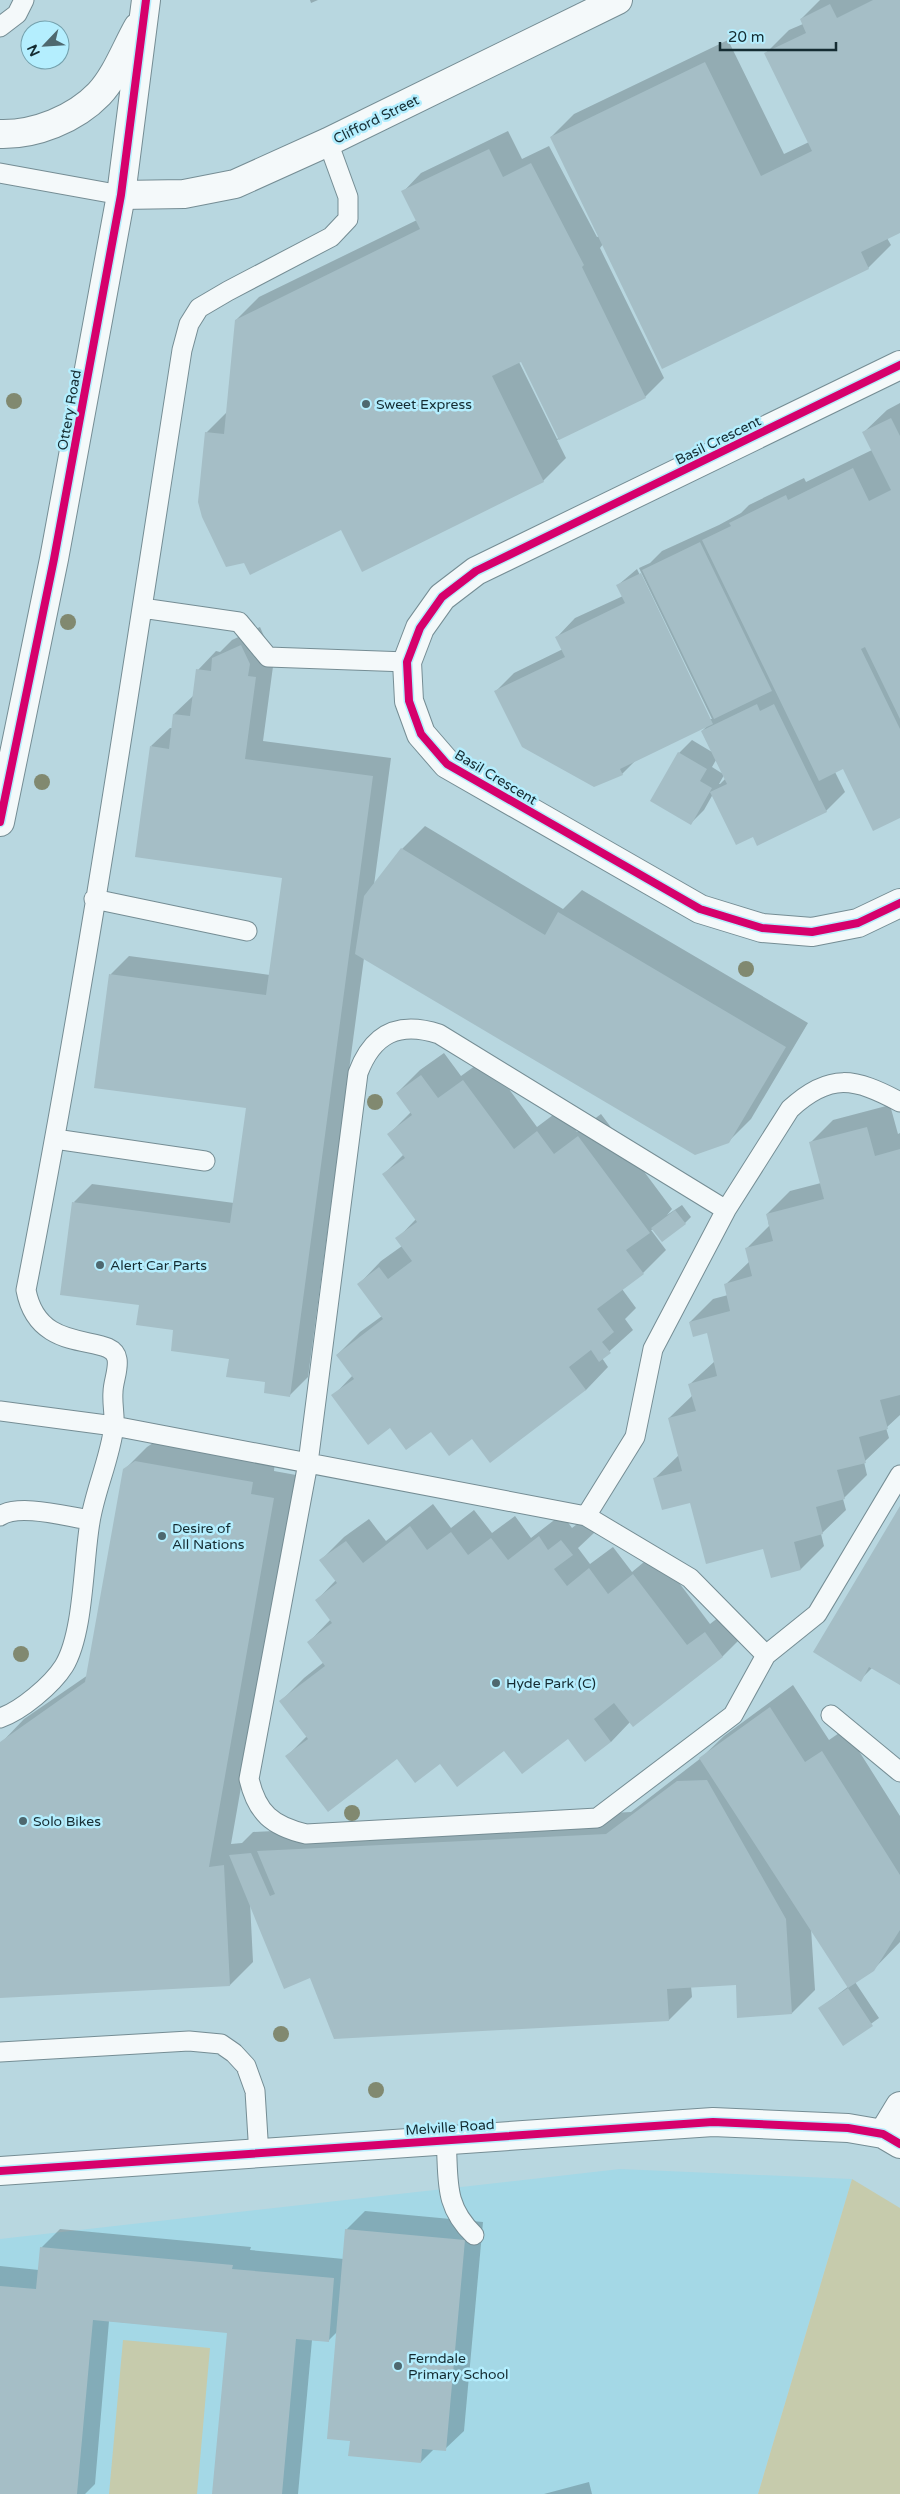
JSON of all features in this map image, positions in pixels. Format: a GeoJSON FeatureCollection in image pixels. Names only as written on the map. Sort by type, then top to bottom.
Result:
{"type":"FeatureCollection","features":[{"type":"Feature","properties":{"kind":"street","name":"Clifford Street"},"geometry":{"type":"LineString","coordinates":[[121,195],[184,194],[235,184],[328,142],[618,0]]}},
{"type":"Feature","properties":{"kind":"street"},"geometry":{"type":"LineString","coordinates":[[0,134],[30,132],[48,125],[72,114],[99,94],[146,7]]}},
{"type":"Feature","properties":{"kind":"street","name":"Ottery Road"},"geometry":{"type":"LineString","coordinates":[[0,822],[54,559],[121,195],[146,7]]}},
{"type":"Feature","properties":{"kind":"street","name":"Basil Crescent"},"geometry":{"type":"LineString","coordinates":[[900,365],[476,571],[442,597],[420,628],[406,662],[408,702],[421,734],[447,764],[700,910],[762,928],[812,932],[858,922],[900,902]]}},
{"type":"Feature","properties":{"kind":"street"},"geometry":{"type":"LineString","coordinates":[[892,2139],[900,2106]]}},
{"type":"Feature","properties":{"kind":"street","name":"Melville Road"},"geometry":{"type":"LineString","coordinates":[[0,2171],[259,2155],[713,2122],[848,2128],[892,2139]]}},
{"type":"Feature","properties":{"kind":"lane"},"geometry":{"type":"LineString","coordinates":[[0,27],[17,14],[24,0]]}},
{"type":"Feature","properties":{"kind":"lane"},"geometry":{"type":"LineString","coordinates":[[0,1718],[43,1691],[64,1666],[75,1640],[90,1520],[114,1426],[113,1392],[118,1360],[114,1352],[104,1345],[61,1338],[50,1331],[40,1322],[28,1301],[26,1290],[55,1140],[131,684],[182,350],[189,324],[199,308],[228,290],[331,238],[348,219],[348,197],[328,142]]}},
{"type":"Feature","properties":{"kind":"lane"},"geometry":{"type":"LineString","coordinates":[[0,173],[121,195]]}},
{"type":"Feature","properties":{"kind":"lane"},"geometry":{"type":"LineString","coordinates":[[142,608],[239,622],[268,657],[406,662]]}},
{"type":"Feature","properties":{"kind":"lane"},"geometry":{"type":"LineString","coordinates":[[94,898],[247,931]]}},
{"type":"Feature","properties":{"kind":"lane"},"geometry":{"type":"LineString","coordinates":[[726,1210],[440,1034],[410,1028],[396,1031],[382,1038],[371,1047],[358,1073],[308,1463],[249,1779],[253,1794],[260,1807],[272,1821],[288,1830],[306,1834],[597,1818],[733,1715],[766,1655],[818,1614],[900,1475]]}},
{"type":"Feature","properties":{"kind":"lane"},"geometry":{"type":"LineString","coordinates":[[586,1516],[635,1438],[653,1349],[726,1210],[790,1108],[803,1096],[820,1087],[853,1082],[870,1086],[900,1102]]}},
{"type":"Feature","properties":{"kind":"lane"},"geometry":{"type":"LineString","coordinates":[[55,1140],[205,1161]]}},
{"type":"Feature","properties":{"kind":"lane"},"geometry":{"type":"LineString","coordinates":[[0,1411],[114,1426],[586,1516],[690,1578],[766,1655]]}},
{"type":"Feature","properties":{"kind":"lane"},"geometry":{"type":"LineString","coordinates":[[0,1516],[5,1512],[25,1510],[90,1520]]}},
{"type":"Feature","properties":{"kind":"lane"},"geometry":{"type":"LineString","coordinates":[[830,1715],[900,1772]]}},
{"type":"Feature","properties":{"kind":"lane"},"geometry":{"type":"LineString","coordinates":[[0,2052],[189,2041],[221,2044],[234,2053],[246,2066],[252,2083],[258,2115],[259,2155]]}},
{"type":"Feature","properties":{"kind":"lane"},"geometry":{"type":"LineString","coordinates":[[446,2140],[450,2201],[460,2222],[474,2235]]}},
{"type":"Feature","properties":{"kind":"shaded area","name":"Ferndale Primary School"},"geometry":{"type":"Polygon","coordinates":[[[620,2169],[852,2179],[758,2494],[0,2494],[0,2239],[620,2169]]]}},
{"type":"Feature","properties":{"kind":"green space"},"geometry":{"type":"Polygon","coordinates":[[[852,2179],[900,2208],[900,2494],[758,2494],[852,2179]]]}},
{"type":"Feature","properties":{"kind":"green space"},"geometry":{"type":"Polygon","coordinates":[[[123,2340],[210,2348],[197,2494],[109,2494],[123,2340]]]}},
{"type":"Feature","properties":{"kind":"building"},"geometry":{"type":"Polygon","coordinates":[[[873,0],[900,0],[900,233],[861,252],[869,269],[662,369],[550,137],[705,62],[761,176],[812,151],[764,53],[806,33],[800,19],[830,4],[837,18],[873,0]]]}},
{"type":"Feature","properties":{"kind":"building","name":"Sweet Express"},"geometry":{"type":"Polygon","coordinates":[[[489,149],[503,177],[531,163],[584,265],[582,267],[646,398],[559,440],[521,362],[492,376],[544,482],[362,572],[341,530],[250,575],[244,563],[226,567],[202,517],[198,502],[205,432],[224,434],[235,320],[420,229],[401,191],[489,149]]]}},
{"type":"Feature","properties":{"kind":"building"},"geometry":{"type":"Polygon","coordinates":[[[891,418],[900,436],[900,719],[865,647],[861,649],[900,729],[900,818],[873,831],[843,769],[819,781],[702,540],[731,526],[729,523],[786,495],[788,500],[853,468],[869,501],[891,490],[862,432],[891,418]]]}},
{"type":"Feature","properties":{"kind":"building"},"geometry":{"type":"Polygon","coordinates":[[[700,542],[772,691],[714,719],[642,570],[700,542]]]}},
{"type":"Feature","properties":{"kind":"building"},"geometry":{"type":"Polygon","coordinates":[[[641,573],[713,724],[620,769],[623,775],[594,787],[522,747],[494,691],[565,657],[555,637],[625,603],[616,585],[641,573]]]}},
{"type":"Feature","properties":{"kind":"building"},"geometry":{"type":"Polygon","coordinates":[[[241,645],[250,664],[248,676],[256,677],[245,759],[373,776],[290,1397],[264,1393],[265,1382],[226,1377],[229,1359],[171,1351],[173,1330],[136,1325],[139,1305],[60,1295],[72,1202],[230,1223],[246,1108],[94,1088],[109,974],[266,995],[282,878],[135,857],[150,746],[169,749],[173,714],[190,716],[196,669],[211,671],[212,658],[241,645]]]}},
{"type":"Feature","properties":{"kind":"building"},"geometry":{"type":"Polygon","coordinates":[[[757,704],[760,711],[774,704],[827,812],[757,846],[753,837],[736,845],[710,792],[727,784],[701,731],[757,704]]]}},
{"type":"Feature","properties":{"kind":"building"},"geometry":{"type":"Polygon","coordinates":[[[678,752],[707,769],[700,781],[712,788],[691,825],[650,801],[678,752]]]}},
{"type":"Feature","properties":{"kind":"building"},"geometry":{"type":"Polygon","coordinates":[[[401,848],[545,935],[558,912],[786,1047],[729,1143],[695,1155],[355,954],[364,896],[401,848]]]}},
{"type":"Feature","properties":{"kind":"building"},"geometry":{"type":"Polygon","coordinates":[[[421,1075],[438,1098],[463,1080],[514,1149],[537,1131],[554,1154],[578,1136],[650,1233],[626,1250],[644,1274],[597,1309],[614,1332],[602,1342],[611,1353],[599,1362],[591,1350],[569,1367],[586,1390],[490,1463],[472,1439],[449,1456],[431,1432],[406,1450],[390,1428],[368,1445],[331,1395],[354,1379],[336,1355],[383,1319],[357,1284],[379,1267],[388,1279],[412,1261],[395,1238],[417,1222],[382,1174],[405,1158],[387,1134],[412,1115],[396,1093],[421,1075]]]}},
{"type":"Feature","properties":{"kind":"building"},"geometry":{"type":"Polygon","coordinates":[[[867,1127],[875,1156],[900,1149],[900,1395],[880,1400],[888,1429],[859,1437],[866,1463],[837,1470],[845,1499],[816,1507],[823,1534],[794,1542],[801,1570],[771,1578],[763,1549],[706,1564],[690,1503],[662,1510],[653,1478],[682,1471],[668,1418],[696,1411],[688,1384],[717,1376],[707,1333],[693,1337],[689,1322],[730,1311],[724,1284],[752,1276],[745,1248],[773,1241],[766,1214],[824,1199],[809,1142],[867,1127]]]}},
{"type":"Feature","properties":{"kind":"building"},"geometry":{"type":"Polygon","coordinates":[[[675,1210],[686,1224],[662,1242],[651,1228],[675,1210]]]}},
{"type":"Feature","properties":{"kind":"building"},"geometry":{"type":"Polygon","coordinates":[[[135,1461],[253,1482],[251,1494],[274,1498],[209,1867],[224,1865],[230,1986],[0,1998],[0,1742],[85,1682],[123,1469],[135,1461]]]}},
{"type":"Feature","properties":{"kind":"building"},"geometry":{"type":"Polygon","coordinates":[[[900,1506],[900,1685],[869,1667],[861,1682],[813,1652],[900,1506]]]}},
{"type":"Feature","properties":{"kind":"building","name":"Hyde Park (C)"},"geometry":{"type":"Polygon","coordinates":[[[410,1526],[427,1550],[451,1532],[468,1555],[491,1538],[508,1560],[539,1536],[548,1550],[561,1540],[573,1555],[554,1569],[567,1586],[589,1568],[608,1594],[633,1574],[687,1645],[705,1632],[723,1657],[633,1727],[614,1703],[594,1719],[611,1742],[585,1762],[568,1739],[522,1774],[504,1751],[457,1787],[440,1764],[415,1783],[397,1759],[328,1812],[285,1756],[308,1739],[279,1701],[325,1666],[307,1642],[332,1623],[315,1600],[337,1583],[319,1560],[346,1541],[363,1563],[410,1526]]]}},
{"type":"Feature","properties":{"kind":"building"},"geometry":{"type":"Polygon","coordinates":[[[770,1707],[805,1762],[822,1751],[900,1875],[900,1930],[874,1971],[848,1988],[699,1758],[770,1707]]]}},
{"type":"Feature","properties":{"kind":"building"},"geometry":{"type":"Polygon","coordinates":[[[707,1780],[786,1919],[792,2014],[737,2018],[736,1985],[667,1989],[669,2021],[334,2039],[310,1978],[284,1989],[229,1855],[251,1853],[270,1896],[275,1894],[257,1851],[606,1834],[677,1781],[707,1780]]]}},
{"type":"Feature","properties":{"kind":"building"},"geometry":{"type":"Polygon","coordinates":[[[848,1988],[873,2026],[843,2046],[818,2008],[848,1988]]]}},
{"type":"Feature","properties":{"kind":"building"},"geometry":{"type":"Polygon","coordinates":[[[345,2229],[465,2240],[446,2451],[422,2449],[421,2463],[348,2456],[350,2441],[327,2439],[345,2229]]]}},
{"type":"Feature","properties":{"kind":"building"},"geometry":{"type":"Polygon","coordinates":[[[40,2247],[233,2265],[232,2269],[334,2278],[329,2342],[296,2339],[282,2494],[212,2494],[227,2333],[93,2320],[77,2494],[0,2494],[0,2286],[36,2289],[40,2247]]]}},
{"type":"Feature","properties":{"kind":"cycle path"},"geometry":{"type":"LineString","coordinates":[[0,822],[54,559],[121,195],[146,0]]}},
{"type":"Feature","properties":{"kind":"cycle path"},"geometry":{"type":"LineString","coordinates":[[900,365],[476,571],[442,597],[420,628],[407,662],[409,701],[421,734],[447,764],[700,909],[762,928],[812,932],[858,923],[900,903]]}},
{"type":"Feature","properties":{"kind":"cycle path"},"geometry":{"type":"LineString","coordinates":[[0,2171],[713,2122],[848,2128],[883,2134],[900,2144]]}},
{"type":"Feature","properties":{"kind":"place","name":"Sweet Express"},"geometry":{"type":"Point","coordinates":[366,404]}},
{"type":"Feature","properties":{"kind":"place","name":"Alert Car Parts"},"geometry":{"type":"Point","coordinates":[100,1265]}},
{"type":"Feature","properties":{"kind":"place","name":"Desire of All Nations"},"geometry":{"type":"Point","coordinates":[162,1536]}},
{"type":"Feature","properties":{"kind":"place","name":"Hyde Park (C)"},"geometry":{"type":"Point","coordinates":[496,1683]}},
{"type":"Feature","properties":{"kind":"place","name":"Solo Bikes"},"geometry":{"type":"Point","coordinates":[23,1821]}},
{"type":"Feature","properties":{"kind":"place","name":"Ferndale Primary School"},"geometry":{"type":"Point","coordinates":[398,2366]}}]}
